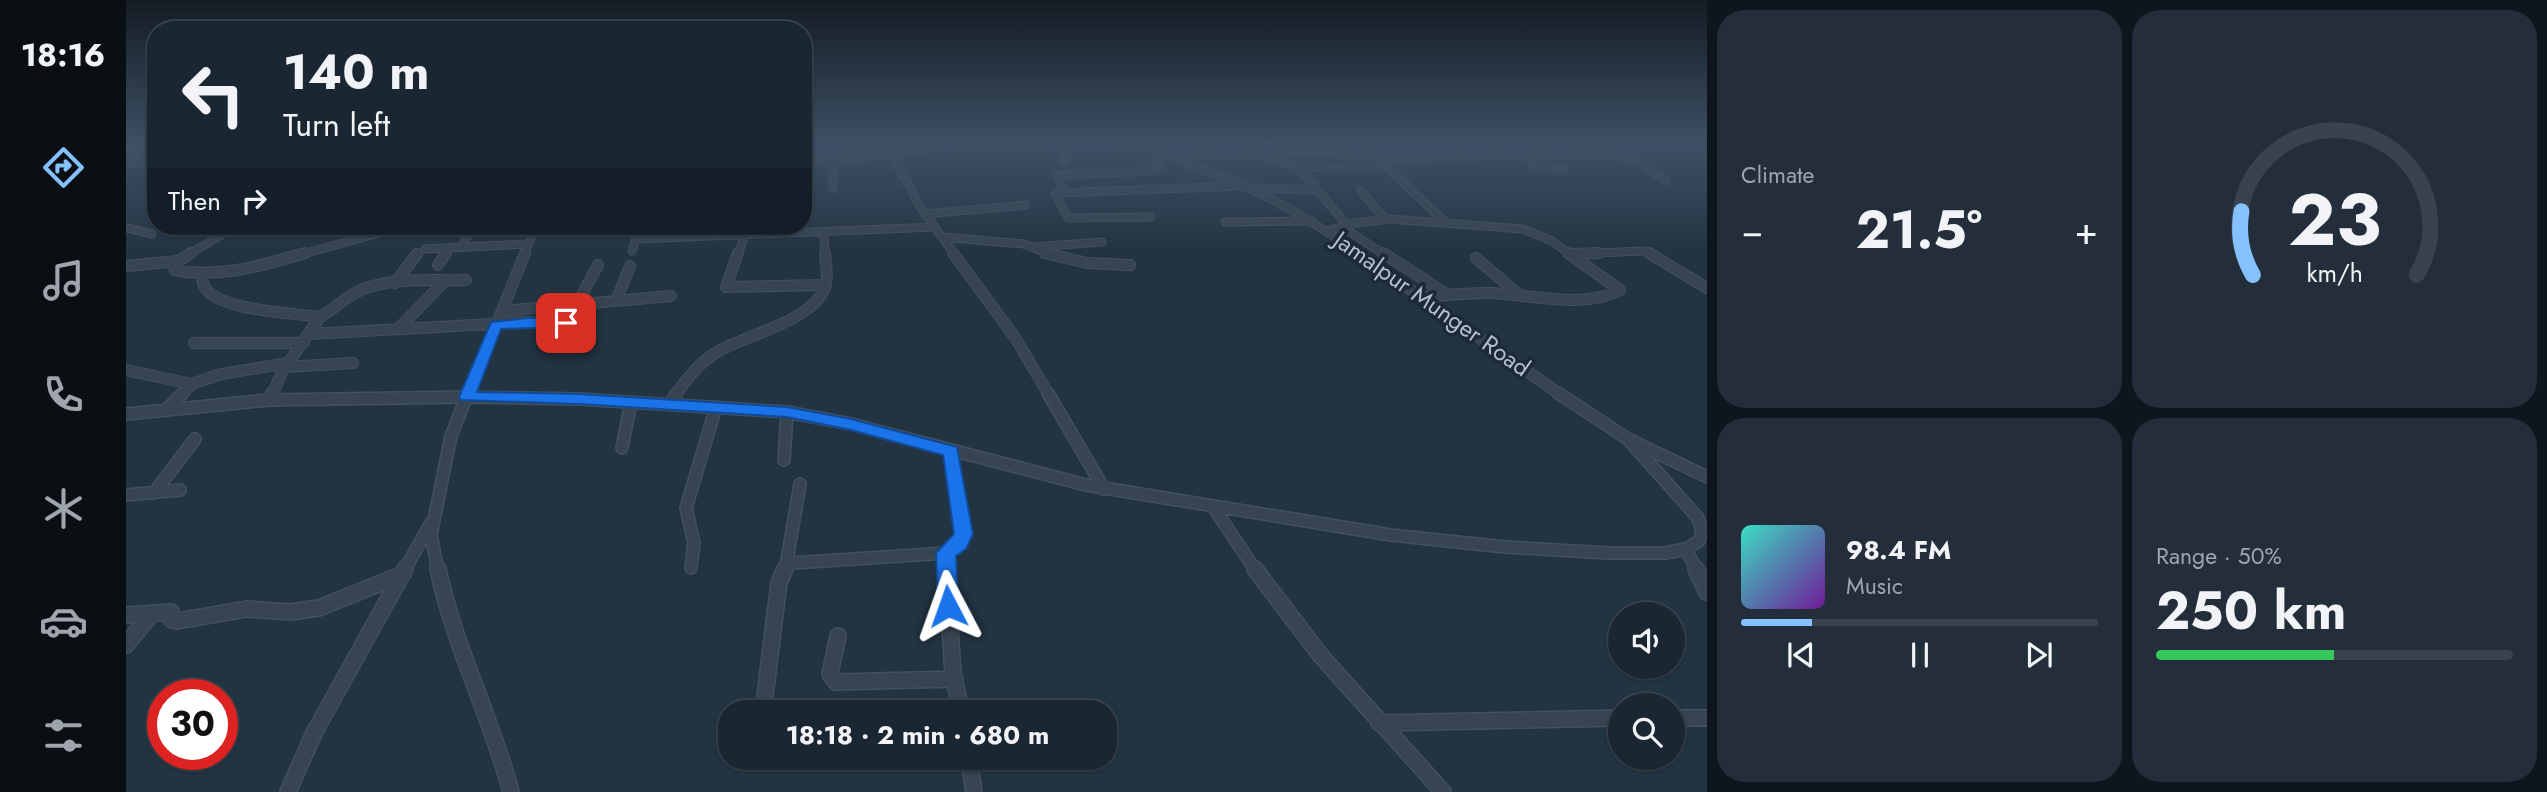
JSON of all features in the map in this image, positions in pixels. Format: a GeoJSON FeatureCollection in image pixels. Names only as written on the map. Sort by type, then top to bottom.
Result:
{"type":"FeatureCollection","features":[{"type":"Feature","properties":{"kind":"street"},"geometry":{"type":"LineString","coordinates":[[833,180],[834,188]]}},
{"type":"Feature","properties":{"kind":"street"},"geometry":{"type":"LineString","coordinates":[[907,180],[925,214],[1016,339],[1104,488]]}},
{"type":"Feature","properties":{"kind":"street"},"geometry":{"type":"LineString","coordinates":[[1059,180],[1063,192]]}},
{"type":"Feature","properties":{"kind":"street","name":"Jamalpur Munger Road"},"geometry":{"type":"LineString","coordinates":[[1230,180],[1312,221],[1424,297],[1574,405],[1628,439],[1707,477]]}},
{"type":"Feature","properties":{"kind":"street"},"geometry":{"type":"LineString","coordinates":[[1307,180],[1344,225],[1448,295]]}},
{"type":"Feature","properties":{"kind":"street"},"geometry":{"type":"LineString","coordinates":[[1403,180],[1446,223]]}},
{"type":"Feature","properties":{"kind":"street"},"geometry":{"type":"LineString","coordinates":[[1151,217],[1068,218],[1055,195],[1063,192],[1247,187],[1315,190]]}},
{"type":"Feature","properties":{"kind":"street"},"geometry":{"type":"LineString","coordinates":[[1360,190],[1385,219]]}},
{"type":"Feature","properties":{"kind":"street"},"geometry":{"type":"LineString","coordinates":[[925,214],[1026,205]]}},
{"type":"Feature","properties":{"kind":"street"},"geometry":{"type":"LineString","coordinates":[[1326,231],[1344,225],[1385,219],[1523,229],[1545,237],[1618,287],[1618,293],[1580,298],[1518,294],[1424,297]]}},
{"type":"Feature","properties":{"kind":"street"},"geometry":{"type":"LineString","coordinates":[[1225,222],[1312,221]]}},
{"type":"Feature","properties":{"kind":"street"},"geometry":{"type":"LineString","coordinates":[[812,234],[935,227]]}},
{"type":"Feature","properties":{"kind":"street"},"geometry":{"type":"LineString","coordinates":[[126,228],[147,233]]}},
{"type":"Feature","properties":{"kind":"street"},"geometry":{"type":"LineString","coordinates":[[670,404],[687,379],[707,359],[791,318],[821,296],[825,285],[824,234]]}},
{"type":"Feature","properties":{"kind":"street"},"geometry":{"type":"LineString","coordinates":[[126,266],[177,261],[219,235]]}},
{"type":"Feature","properties":{"kind":"street"},"geometry":{"type":"LineString","coordinates":[[177,261],[174,268],[178,272],[202,275],[278,260],[361,235]]}},
{"type":"Feature","properties":{"kind":"street"},"geometry":{"type":"LineString","coordinates":[[464,241],[468,235]]}},
{"type":"Feature","properties":{"kind":"street"},"geometry":{"type":"LineString","coordinates":[[511,792],[498,744],[446,608],[433,545],[433,520],[449,444],[532,235]]}},
{"type":"Feature","properties":{"kind":"street"},"geometry":{"type":"LineString","coordinates":[[632,251],[636,235]]}},
{"type":"Feature","properties":{"kind":"street"},"geometry":{"type":"LineString","coordinates":[[635,239],[783,235]]}},
{"type":"Feature","properties":{"kind":"street"},"geometry":{"type":"LineString","coordinates":[[742,236],[726,286],[825,285]]}},
{"type":"Feature","properties":{"kind":"street"},"geometry":{"type":"LineString","coordinates":[[942,237],[1033,247],[1102,242]]}},
{"type":"Feature","properties":{"kind":"street"},"geometry":{"type":"LineString","coordinates":[[395,284],[421,251],[528,244]]}},
{"type":"Feature","properties":{"kind":"street"},"geometry":{"type":"LineString","coordinates":[[1033,247],[1055,256],[1087,263],[1130,265]]}},
{"type":"Feature","properties":{"kind":"street"},"geometry":{"type":"LineString","coordinates":[[438,265],[448,249]]}},
{"type":"Feature","properties":{"kind":"street"},"geometry":{"type":"LineString","coordinates":[[1571,254],[1644,251],[1707,288]]}},
{"type":"Feature","properties":{"kind":"street"},"geometry":{"type":"LineString","coordinates":[[1476,258],[1518,294]]}},
{"type":"Feature","properties":{"kind":"street"},"geometry":{"type":"LineString","coordinates":[[577,304],[598,265]]}},
{"type":"Feature","properties":{"kind":"street"},"geometry":{"type":"LineString","coordinates":[[616,301],[630,266]]}},
{"type":"Feature","properties":{"kind":"street"},"geometry":{"type":"LineString","coordinates":[[202,275],[201,282],[206,290],[232,304],[320,317]]}},
{"type":"Feature","properties":{"kind":"street"},"geometry":{"type":"LineString","coordinates":[[269,400],[287,365],[320,317],[360,290],[395,284],[466,280]]}},
{"type":"Feature","properties":{"kind":"street"},"geometry":{"type":"LineString","coordinates":[[399,328],[445,281]]}},
{"type":"Feature","properties":{"kind":"street"},"geometry":{"type":"LineString","coordinates":[[503,311],[671,296]]}},
{"type":"Feature","properties":{"kind":"street"},"geometry":{"type":"LineString","coordinates":[[194,344],[307,338],[399,328],[528,322],[566,323]]}},
{"type":"Feature","properties":{"kind":"street"},"geometry":{"type":"LineString","coordinates":[[165,411],[192,384],[221,374],[287,365],[353,363]]}},
{"type":"Feature","properties":{"kind":"street"},"geometry":{"type":"LineString","coordinates":[[126,370],[192,384]]}},
{"type":"Feature","properties":{"kind":"street"},"geometry":{"type":"LineString","coordinates":[[126,414],[269,400],[347,401],[467,397],[631,402],[787,412],[851,424],[951,452],[1104,488],[1391,535],[1505,547],[1644,554],[1686,549],[1699,541],[1702,531],[1698,518],[1628,439]]}},
{"type":"Feature","properties":{"kind":"street"},"geometry":{"type":"LineString","coordinates":[[622,448],[631,402]]}},
{"type":"Feature","properties":{"kind":"street"},"geometry":{"type":"LineString","coordinates":[[691,568],[694,543],[686,508],[716,407]]}},
{"type":"Feature","properties":{"kind":"street"},"geometry":{"type":"LineString","coordinates":[[784,460],[787,412]]}},
{"type":"Feature","properties":{"kind":"street"},"geometry":{"type":"LineString","coordinates":[[154,493],[195,439]]}},
{"type":"Feature","properties":{"kind":"street"},"geometry":{"type":"LineString","coordinates":[[786,566],[793,563],[946,553],[960,543],[963,534],[951,452]]}},
{"type":"Feature","properties":{"kind":"street"},"geometry":{"type":"LineString","coordinates":[[764,700],[779,583],[786,566],[800,484]]}},
{"type":"Feature","properties":{"kind":"street"},"geometry":{"type":"LineString","coordinates":[[126,495],[180,490]]}},
{"type":"Feature","properties":{"kind":"street"},"geometry":{"type":"LineString","coordinates":[[1214,508],[1284,609],[1379,723],[1443,792]]}},
{"type":"Feature","properties":{"kind":"street"},"geometry":{"type":"LineString","coordinates":[[288,792],[314,733],[433,520]]}},
{"type":"Feature","properties":{"kind":"street"},"geometry":{"type":"LineString","coordinates":[[1686,549],[1704,579],[1707,592]]}},
{"type":"Feature","properties":{"kind":"street"},"geometry":{"type":"LineString","coordinates":[[946,553],[959,700]]}},
{"type":"Feature","properties":{"kind":"street"},"geometry":{"type":"LineString","coordinates":[[126,615],[171,612],[172,620],[177,621],[247,609],[300,611],[331,604],[402,574]]}},
{"type":"Feature","properties":{"kind":"street"},"geometry":{"type":"LineString","coordinates":[[126,645],[152,613]]}},
{"type":"Feature","properties":{"kind":"street"},"geometry":{"type":"LineString","coordinates":[[838,636],[830,674],[836,682],[955,679]]}},
{"type":"Feature","properties":{"kind":"street"},"geometry":{"type":"LineString","coordinates":[[1379,723],[1608,718]]}},
{"type":"Feature","properties":{"kind":"street"},"geometry":{"type":"LineString","coordinates":[[1685,718],[1707,719]]}},
{"type":"Feature","properties":{"kind":"street"},"geometry":{"type":"LineString","coordinates":[[971,770],[974,792]]}},
{"type":"Feature","properties":{"kind":"route"},"geometry":{"type":"LineString","coordinates":[[566,323],[496,325],[467,397],[545,397],[787,412],[851,424],[951,452],[963,539],[946,553],[948,606]]}}]}
